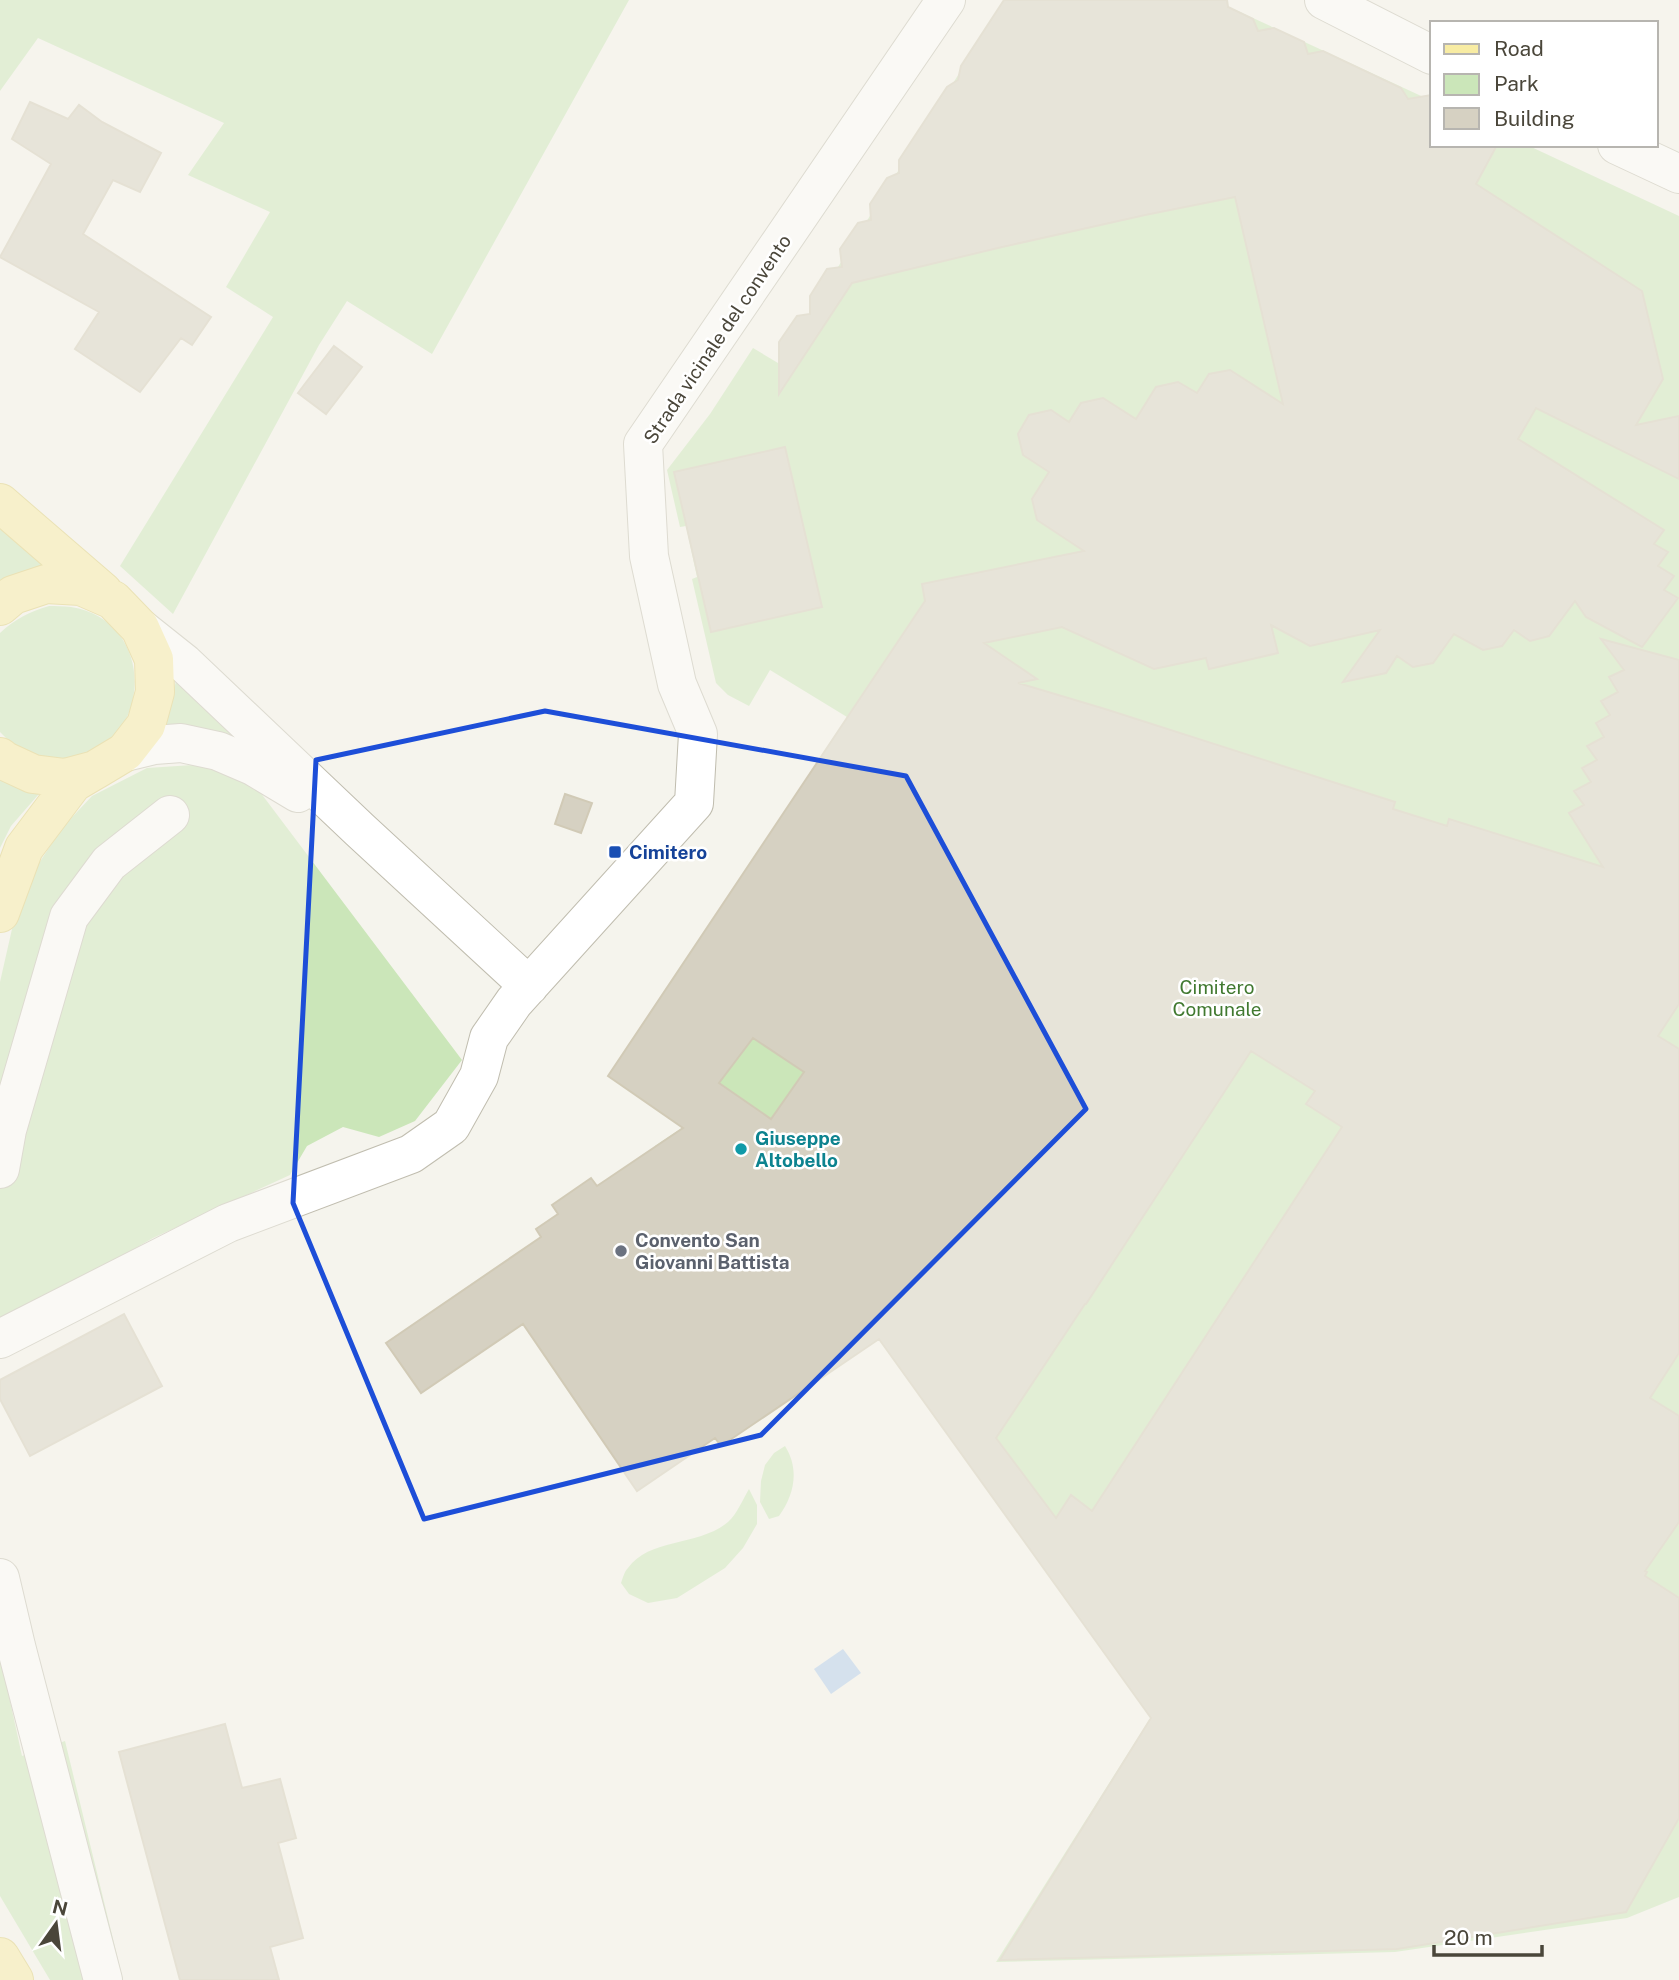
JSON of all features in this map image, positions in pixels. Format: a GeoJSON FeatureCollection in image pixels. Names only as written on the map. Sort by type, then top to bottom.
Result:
{"type":"FeatureCollection","features":[{"type":"Feature","properties":{"kind":"main road"},"geometry":{"type":"LineString","coordinates":[[0,503],[113,600],[140,628],[153,659],[155,692],[146,724],[110,761],[73,783],[24,848],[0,913]]}},
{"type":"Feature","properties":{"kind":"main road"},"geometry":{"type":"LineString","coordinates":[[0,606],[13,595],[46,584],[81,586],[113,600]]}},
{"type":"Feature","properties":{"kind":"main road"},"geometry":{"type":"LineString","coordinates":[[0,757],[33,774],[65,778],[110,761]]}},
{"type":"Feature","properties":{"kind":"main road"},"geometry":{"type":"LineString","coordinates":[[0,1957],[15,1980]]}},
{"type":"Feature","properties":{"kind":"street","name":"Strada vicinale del convento"},"geometry":{"type":"LineString","coordinates":[[528,986],[694,803],[698,734],[677,684],[649,556],[643,444],[946,0]]}},
{"type":"Feature","properties":{"kind":"street"},"geometry":{"type":"LineString","coordinates":[[1324,0],[1430,54]]}},
{"type":"Feature","properties":{"kind":"street"},"geometry":{"type":"LineString","coordinates":[[1621,147],[1679,174]]}},
{"type":"Feature","properties":{"kind":"street"},"geometry":{"type":"LineString","coordinates":[[0,1339],[229,1223],[411,1154],[451,1126],[479,1076],[489,1038],[528,986],[184,663],[140,628]]}},
{"type":"Feature","properties":{"kind":"street"},"geometry":{"type":"LineString","coordinates":[[110,761],[154,745],[181,743],[218,751],[253,766],[360,830]]}},
{"type":"Feature","properties":{"kind":"street"},"geometry":{"type":"LineString","coordinates":[[0,1170],[7,1130],[69,918],[109,863],[170,815]]}},
{"type":"Feature","properties":{"kind":"street"},"geometry":{"type":"LineString","coordinates":[[0,1578],[103,1980]]}},
{"type":"Feature","properties":{"kind":"highlighted area"},"geometry":{"type":"Polygon","coordinates":[[[545,711],[906,776],[1086,1109],[761,1435],[424,1519],[293,1203],[316,760],[545,711]]]}},
{"type":"Feature","properties":{"kind":"green space"},"geometry":{"type":"Polygon","coordinates":[[[0,0],[629,0],[432,354],[347,301],[319,345],[173,614],[120,566],[273,317],[226,287],[270,212],[188,175],[224,123],[38,38],[0,91],[0,0]]]}},
{"type":"Feature","properties":{"kind":"green space","name":"Cimitero Comunale"},"geometry":{"type":"Polygon","coordinates":[[[1005,0],[1214,0],[1430,100],[1430,147],[1531,147],[1679,216],[1679,1897],[1627,1918],[1395,1952],[996,1962],[1151,1717],[872,1330],[712,1227],[655,1146],[694,1120],[847,717],[770,670],[749,706],[728,695],[716,683],[692,579],[697,577],[686,526],[680,527],[667,470],[710,414],[753,348],[778,363],[1005,0]]]}},
{"type":"Feature","properties":{"kind":"green space"},"geometry":{"type":"Polygon","coordinates":[[[0,523],[63,572],[0,588],[0,523]]]}},
{"type":"Feature","properties":{"kind":"green space"},"geometry":{"type":"Polygon","coordinates":[[[49,606],[71,607],[101,618],[121,638],[132,662],[134,690],[127,716],[112,739],[88,754],[56,759],[25,751],[0,732],[0,633],[23,616],[49,606]]]}},
{"type":"Feature","properties":{"kind":"green space"},"geometry":{"type":"Polygon","coordinates":[[[176,681],[251,749],[164,728],[176,681]]]}},
{"type":"Feature","properties":{"kind":"green space"},"geometry":{"type":"Polygon","coordinates":[[[208,764],[254,784],[462,1060],[415,1121],[379,1137],[343,1127],[307,1146],[290,1175],[153,1238],[0,1326],[0,982],[12,929],[32,874],[61,829],[92,796],[147,768],[208,764]]]}},
{"type":"Feature","properties":{"kind":"green space"},"geometry":{"type":"Polygon","coordinates":[[[0,774],[45,787],[11,826],[0,848],[0,774]]]}},
{"type":"Feature","properties":{"kind":"green space"},"geometry":{"type":"Polygon","coordinates":[[[785,1446],[794,1473],[793,1482],[788,1500],[779,1516],[769,1519],[760,1502],[761,1481],[765,1465],[774,1453],[785,1446]]]}},
{"type":"Feature","properties":{"kind":"green space"},"geometry":{"type":"Polygon","coordinates":[[[749,1489],[757,1505],[757,1524],[743,1548],[725,1568],[677,1598],[648,1603],[629,1594],[621,1583],[637,1558],[661,1547],[717,1530],[731,1519],[749,1489]]]}},
{"type":"Feature","properties":{"kind":"green space"},"geometry":{"type":"Polygon","coordinates":[[[0,1655],[22,1756],[65,1741],[123,1980],[50,1980],[0,1896],[0,1655]]]}},
{"type":"Feature","properties":{"kind":"water"},"geometry":{"type":"Polygon","coordinates":[[[843,1649],[861,1673],[831,1694],[814,1669],[843,1649]]]}},
{"type":"Feature","properties":{"kind":"building","name":"Cimitero Comunale"},"geometry":{"type":"Polygon","coordinates":[[[1004,0],[1227,0],[1228,7],[1253,19],[1258,31],[1274,28],[1304,42],[1308,54],[1323,51],[1401,88],[1408,99],[1430,95],[1430,147],[1496,147],[1476,184],[1642,291],[1663,379],[1636,425],[1679,416],[1679,479],[1536,408],[1518,439],[1664,530],[1654,544],[1668,552],[1658,566],[1674,576],[1664,590],[1678,598],[1642,647],[1586,617],[1575,601],[1549,636],[1530,641],[1514,630],[1502,646],[1483,650],[1454,634],[1433,663],[1413,667],[1397,656],[1386,673],[1343,682],[1380,630],[1310,646],[1271,625],[1278,653],[1209,669],[1206,658],[1154,669],[1062,627],[984,643],[1037,679],[1018,683],[1395,802],[1393,809],[1447,826],[1449,819],[1603,867],[1569,813],[1584,805],[1574,791],[1591,782],[1582,768],[1597,760],[1587,746],[1604,737],[1596,723],[1610,715],[1601,701],[1618,692],[1609,677],[1624,670],[1601,639],[1679,660],[1679,1004],[1658,1036],[1679,1049],[1679,1353],[1650,1398],[1679,1416],[1679,1522],[1645,1571],[1645,1576],[1679,1598],[1679,1818],[1626,1912],[1397,1949],[1000,1960],[1151,1718],[879,1339],[721,1446],[715,1438],[637,1491],[523,1324],[421,1393],[386,1343],[541,1237],[536,1229],[558,1214],[552,1205],[591,1178],[597,1186],[683,1128],[608,1076],[925,601],[922,584],[1084,551],[1037,520],[1032,499],[1049,472],[1023,455],[1018,434],[1029,415],[1051,410],[1069,422],[1081,403],[1103,398],[1136,419],[1156,387],[1178,382],[1197,393],[1209,374],[1230,370],[1283,404],[1235,197],[1002,247],[852,283],[779,394],[779,342],[797,316],[810,314],[810,296],[827,269],[842,267],[840,249],[858,223],[871,220],[870,204],[887,178],[899,173],[899,160],[947,87],[958,80],[961,66],[1004,0]],[[753,1038],[719,1083],[771,1119],[804,1072],[753,1038]],[[1251,1051],[996,1438],[1056,1518],[1071,1495],[1092,1511],[1342,1127],[1306,1104],[1315,1091],[1251,1051]]]}},
{"type":"Feature","properties":{"kind":"building"},"geometry":{"type":"Polygon","coordinates":[[[30,102],[68,119],[79,105],[102,122],[161,153],[140,192],[113,180],[83,234],[211,317],[192,345],[181,338],[140,392],[75,349],[99,312],[0,257],[51,164],[12,139],[30,102]]]}},
{"type":"Feature","properties":{"kind":"building"},"geometry":{"type":"Polygon","coordinates":[[[334,346],[362,367],[326,414],[298,393],[334,346]]]}},
{"type":"Feature","properties":{"kind":"building"},"geometry":{"type":"Polygon","coordinates":[[[785,447],[822,607],[711,632],[674,472],[785,447]]]}},
{"type":"Feature","properties":{"kind":"building"},"geometry":{"type":"Polygon","coordinates":[[[565,794],[592,803],[581,833],[555,824],[565,794]]]}},
{"type":"Feature","properties":{"kind":"building"},"geometry":{"type":"Polygon","coordinates":[[[124,1314],[162,1386],[30,1456],[0,1399],[0,1380],[124,1314]]]}},
{"type":"Feature","properties":{"kind":"building"},"geometry":{"type":"Polygon","coordinates":[[[225,1724],[242,1788],[280,1779],[296,1838],[278,1843],[303,1938],[270,1947],[279,1980],[180,1980],[119,1752],[225,1724]]]}},
{"type":"Feature","properties":{"kind":"place","name":"Cimitero"},"geometry":{"type":"Point","coordinates":[615,852]}},
{"type":"Feature","properties":{"kind":"place","name":"Giuseppe Altobello"},"geometry":{"type":"Point","coordinates":[741,1149]}},
{"type":"Feature","properties":{"kind":"place","name":"Convento San Giovanni Battista"},"geometry":{"type":"Point","coordinates":[621,1251]}}]}
